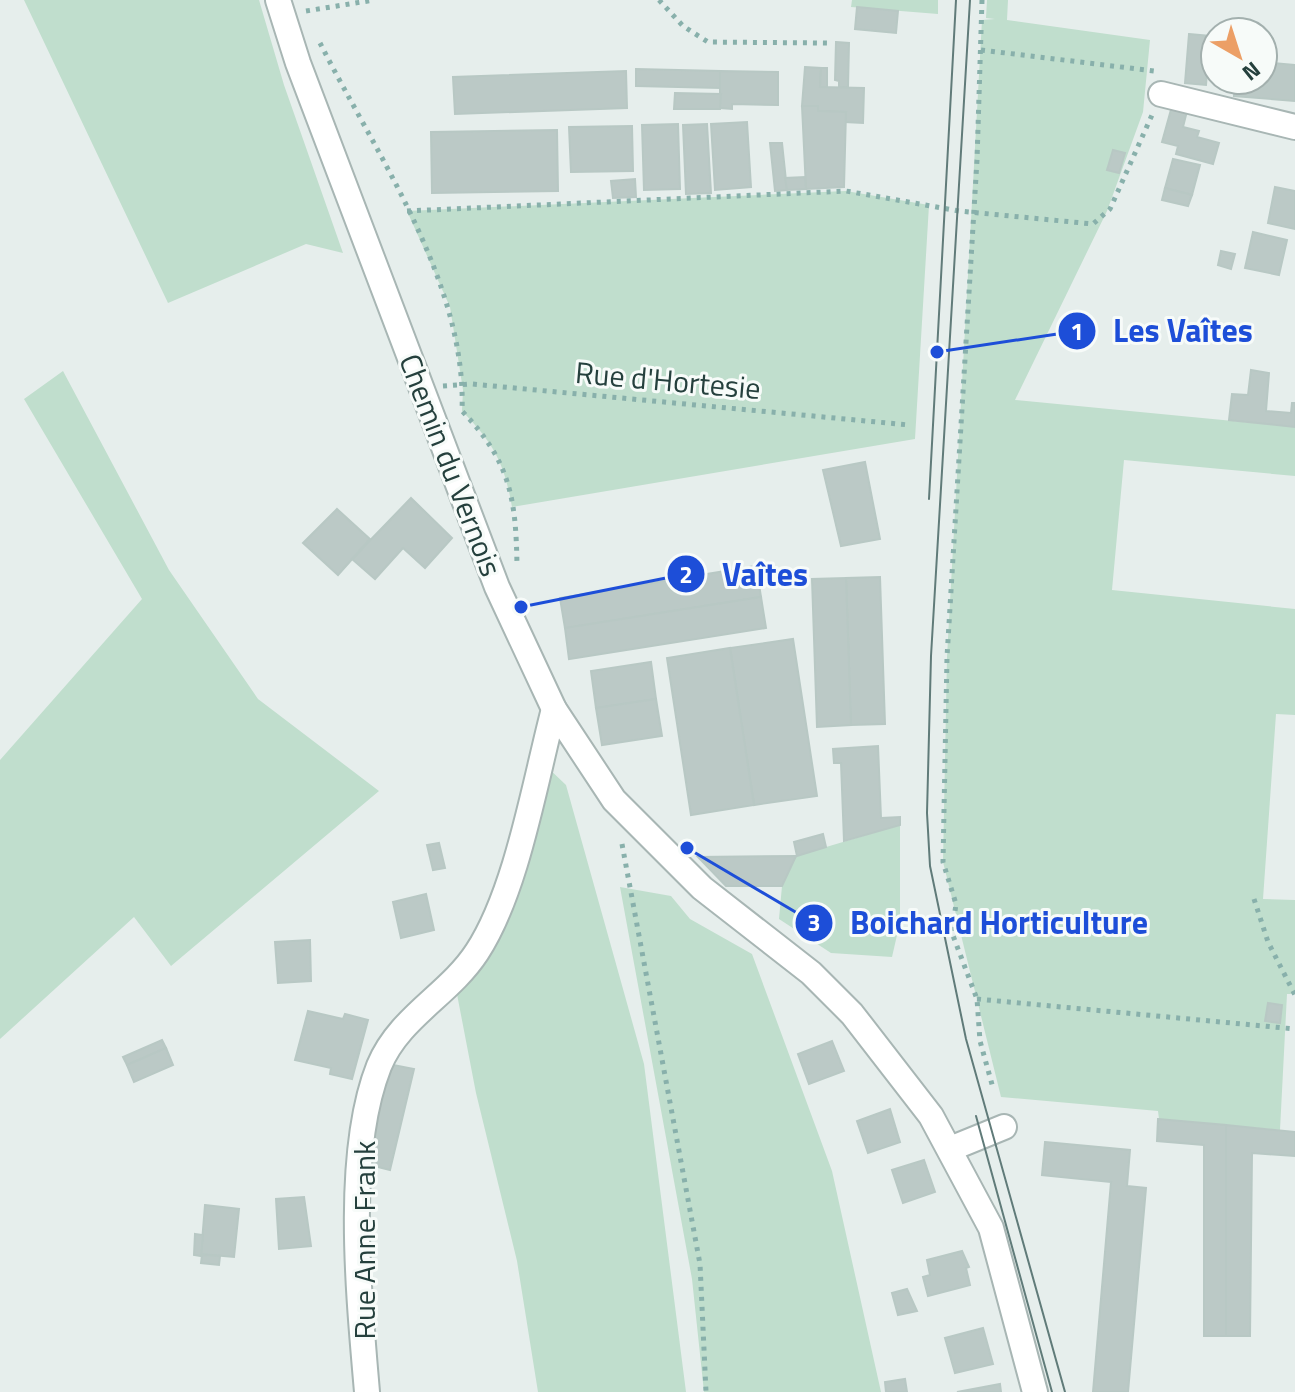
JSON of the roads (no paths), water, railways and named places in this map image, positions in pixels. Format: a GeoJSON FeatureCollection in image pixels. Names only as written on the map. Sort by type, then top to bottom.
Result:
{"type":"FeatureCollection","features":[{"type":"Feature","properties":{"kind":"street","name":"Chemin du Vernois"},"geometry":{"type":"LineString","coordinates":[[280,7],[497,587],[554,709],[614,800],[702,888],[811,973],[852,1014],[931,1116],[991,1228],[1035,1392]]}},
{"type":"Feature","properties":{"kind":"street"},"geometry":{"type":"LineString","coordinates":[[1162,83],[1295,127]]}},
{"type":"Feature","properties":{"kind":"street","name":"Rue Anne Frank"},"geometry":{"type":"LineString","coordinates":[[367,1392],[360,1308],[358,1148],[378,1068],[393,1037],[476,954],[492,924],[512,867],[554,709]]}},
{"type":"Feature","properties":{"kind":"street"},"geometry":{"type":"LineString","coordinates":[[950,1149],[1004,1127]]}},
{"type":"Feature","properties":{"kind":"tram line"},"geometry":{"type":"LineString","coordinates":[[929,499],[956,0]]}},
{"type":"Feature","properties":{"kind":"tram line"},"geometry":{"type":"LineString","coordinates":[[970,0],[931,656],[927,813],[930,866],[966,1039],[1065,1392]]}},
{"type":"Feature","properties":{"kind":"tram line"},"geometry":{"type":"LineString","coordinates":[[976,1116],[1052,1392]]}},
{"type":"Feature","properties":{"kind":"place","name":"Les Vaîtes"},"geometry":{"type":"Point","coordinates":[937,352]}},
{"type":"Feature","properties":{"kind":"place","name":"Vaîtes"},"geometry":{"type":"Point","coordinates":[521,607]}},
{"type":"Feature","properties":{"kind":"place","name":"Boichard Horticulture"},"geometry":{"type":"Point","coordinates":[687,848]}}]}
